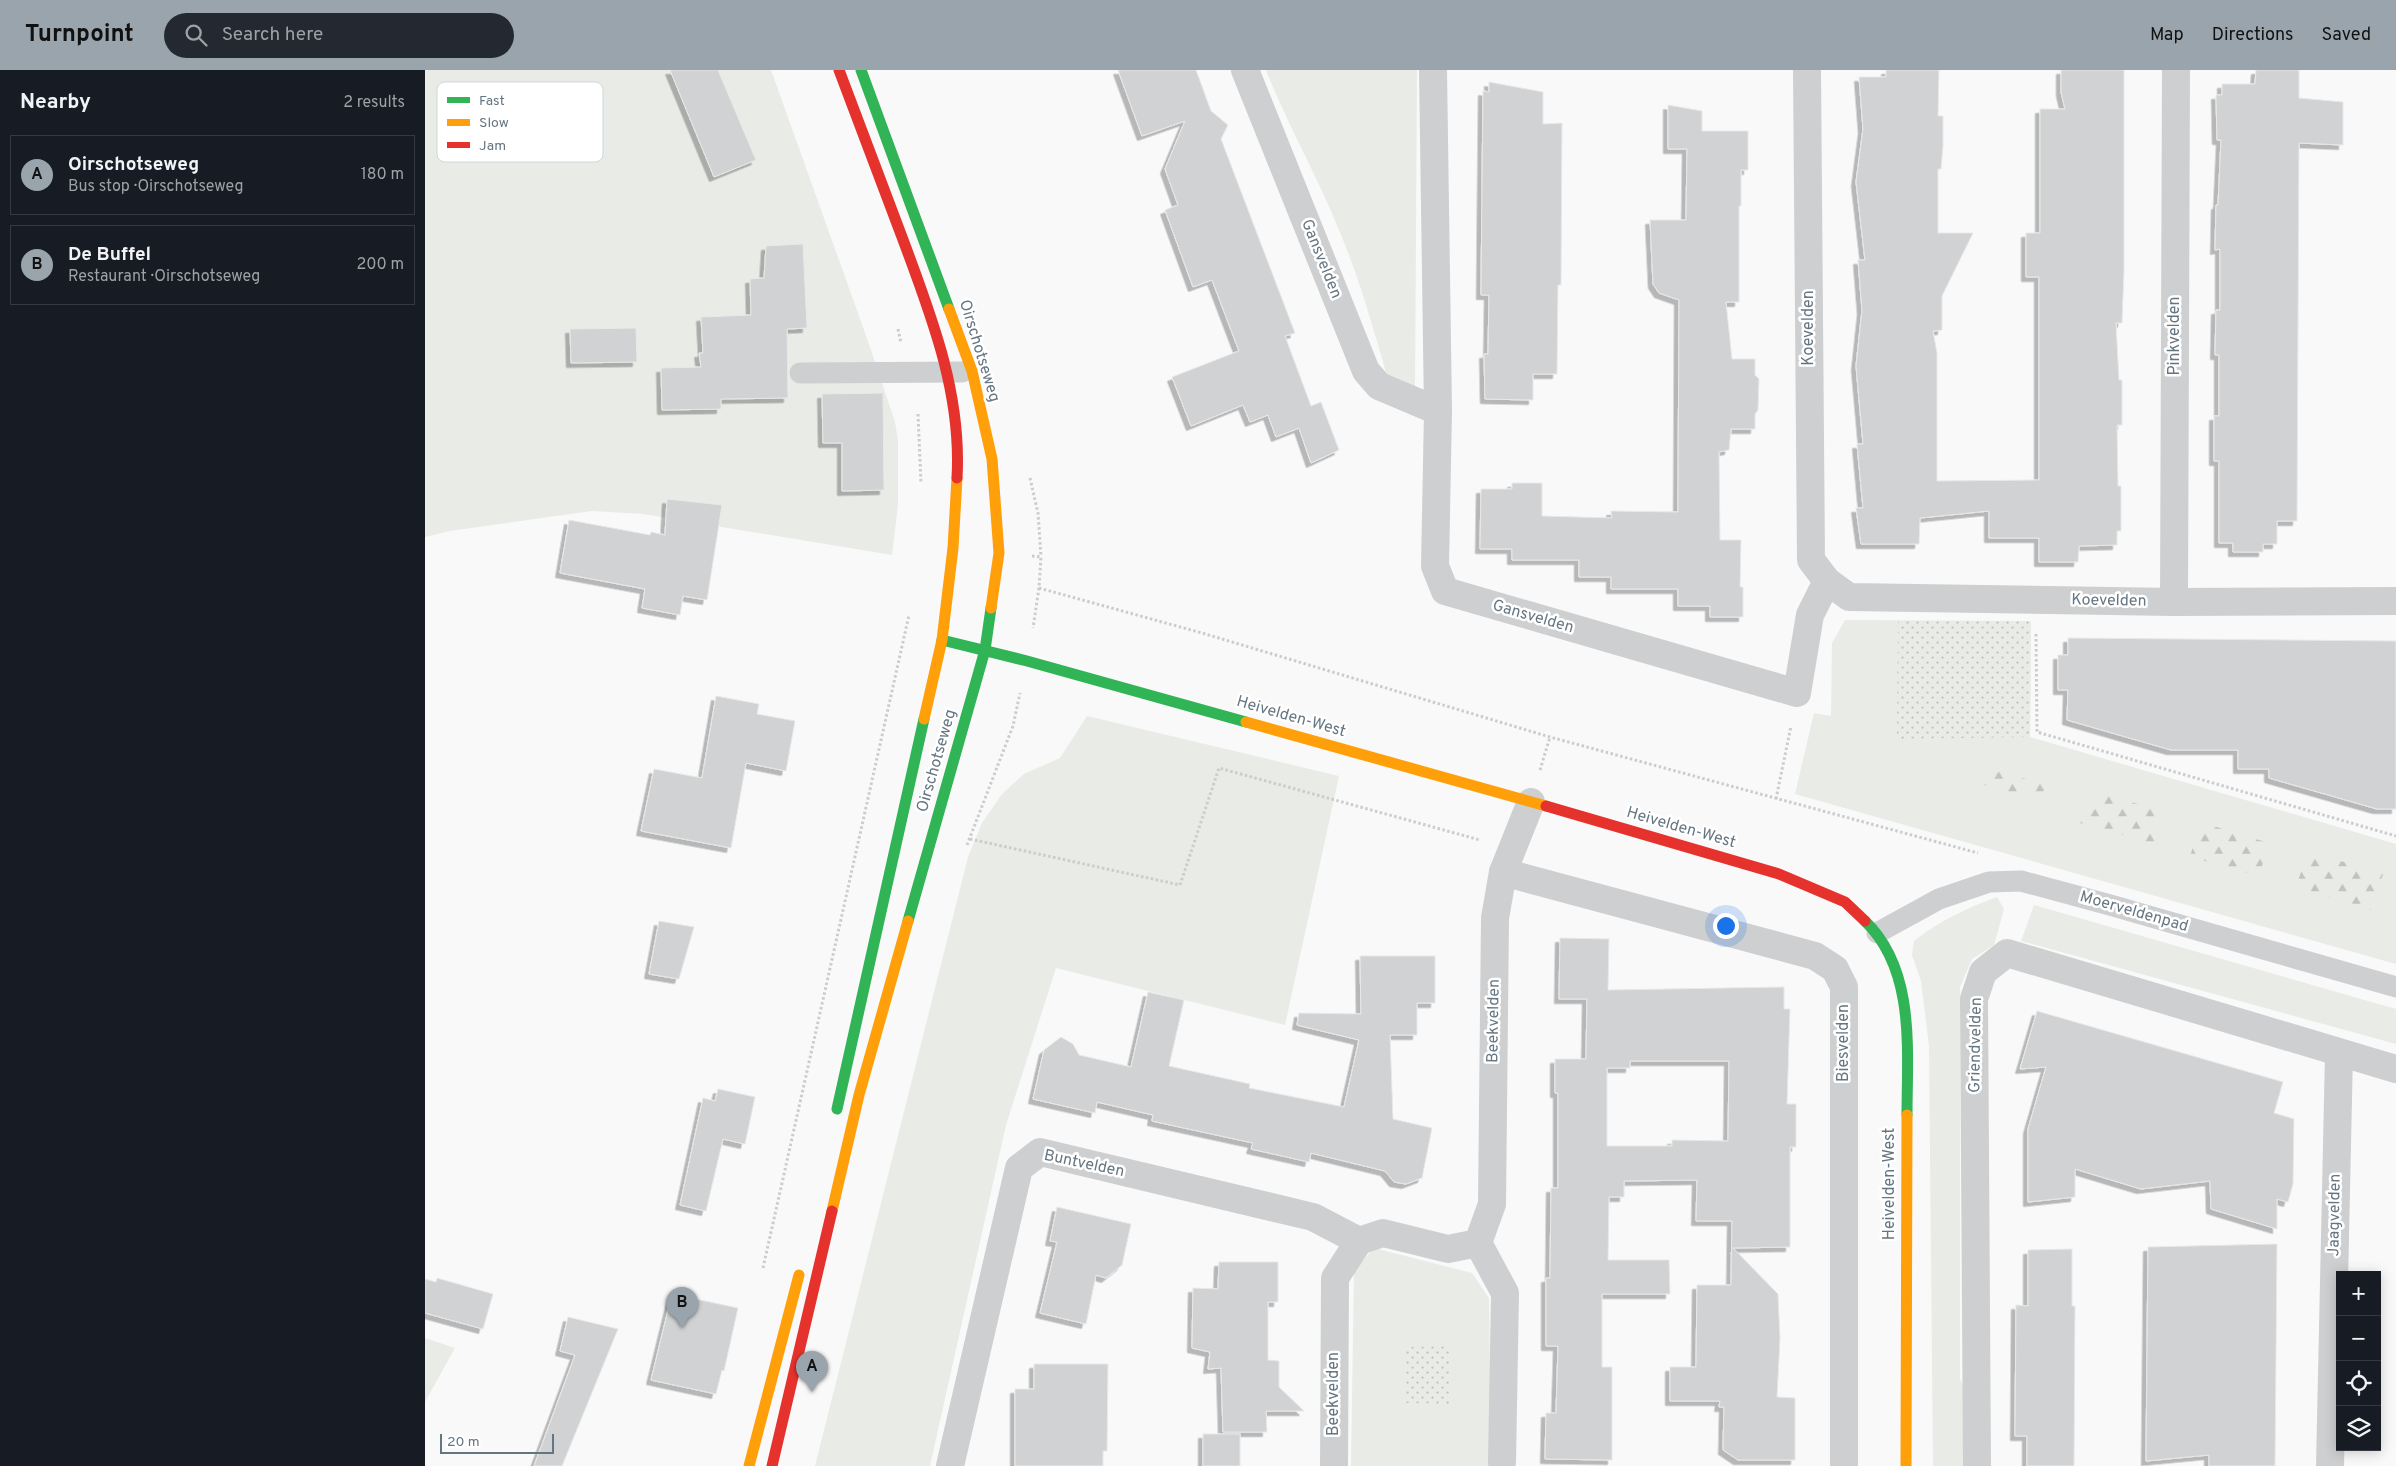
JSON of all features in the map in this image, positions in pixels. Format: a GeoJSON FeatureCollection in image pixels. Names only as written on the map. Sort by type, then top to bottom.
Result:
{"type":"FeatureCollection","features":[{"type":"Feature","properties":{"kind":"main road","name":"Oirschotseweg"},"geometry":{"type":"LineString","coordinates":[[835,1118],[942,640],[953,548],[959,449],[948,373],[935,326],[839,70]]}},
{"type":"Feature","properties":{"kind":"main road","name":"Oirschotseweg"},"geometry":{"type":"LineString","coordinates":[[772,1466],[859,1095],[985,650],[999,553],[993,459],[972,371],[861,70]]}},
{"type":"Feature","properties":{"kind":"main road","name":"Heivelden-West"},"geometry":{"type":"LineString","coordinates":[[942,640],[1027,661],[1531,802],[1779,874],[1845,902],[1877,933],[1893,962],[1907,1020],[1906,1466]]}},
{"type":"Feature","properties":{"kind":"main road"},"geometry":{"type":"LineString","coordinates":[[749,1466],[802,1262]]}},
{"type":"Feature","properties":{"kind":"street","name":"Gansvelden"},"geometry":{"type":"LineString","coordinates":[[1245,70],[1366,371],[1379,386],[1438,410]]}},
{"type":"Feature","properties":{"kind":"street","name":"Gansvelden"},"geometry":{"type":"LineString","coordinates":[[1433,70],[1438,410],[1435,566],[1445,592],[1797,693]]}},
{"type":"Feature","properties":{"kind":"street","name":"Koevelden"},"geometry":{"type":"LineString","coordinates":[[1806,70],[1811,560],[1827,581],[1849,597],[2174,602],[2396,601]]}},
{"type":"Feature","properties":{"kind":"street","name":"Pinkvelden"},"geometry":{"type":"LineString","coordinates":[[2174,602],[2176,70]]}},
{"type":"Feature","properties":{"kind":"street"},"geometry":{"type":"LineString","coordinates":[[1797,693],[1810,615],[1827,581]]}},
{"type":"Feature","properties":{"kind":"street","name":"Beekvelden"},"geometry":{"type":"LineString","coordinates":[[1478,1243],[1492,1204],[1495,918],[1508,860],[1531,802]]}},
{"type":"Feature","properties":{"kind":"street","name":"Biesvelden"},"geometry":{"type":"LineString","coordinates":[[1508,860],[1815,956],[1835,969],[1844,988],[1844,1466]]}},
{"type":"Feature","properties":{"kind":"street","name":"Griendvelden"},"geometry":{"type":"LineString","coordinates":[[1977,1466],[1974,999],[1983,972],[2007,953],[2339,1053]]}},
{"type":"Feature","properties":{"kind":"street"},"geometry":{"type":"LineString","coordinates":[[2339,1053],[2396,1069]]}},
{"type":"Feature","properties":{"kind":"street","name":"Jaagvelden"},"geometry":{"type":"LineString","coordinates":[[2330,1466],[2339,1053]]}},
{"type":"Feature","properties":{"kind":"street","name":"Buntvelden"},"geometry":{"type":"LineString","coordinates":[[950,1466],[1019,1168],[1040,1152],[1313,1217],[1359,1241]]}},
{"type":"Feature","properties":{"kind":"street"},"geometry":{"type":"LineString","coordinates":[[1359,1241],[1383,1233],[1448,1249],[1478,1243],[1505,1293],[1502,1462]]}},
{"type":"Feature","properties":{"kind":"street","name":"Beekvelden"},"geometry":{"type":"LineString","coordinates":[[1334,1466],[1335,1278],[1359,1241]]}},
{"type":"Feature","properties":{"kind":"lane"},"geometry":{"type":"LineString","coordinates":[[800,373],[908,371],[948,373],[972,371]]}},
{"type":"Feature","properties":{"kind":"lane","name":"Moerveldenpad"},"geometry":{"type":"LineString","coordinates":[[1877,933],[1939,900],[1989,882],[2021,882],[2110,905],[2396,987]]}},
{"type":"Feature","properties":{"kind":"path"},"geometry":{"type":"LineString","coordinates":[[897,326],[917,405],[921,490]]}},
{"type":"Feature","properties":{"kind":"path"},"geometry":{"type":"LineString","coordinates":[[967,847],[1013,726],[1027,661],[1039,588],[1202,633],[1550,737],[1992,856],[2021,882]]}},
{"type":"Feature","properties":{"kind":"path"},"geometry":{"type":"LineString","coordinates":[[2036,600],[2037,732],[2396,836]]}},
{"type":"Feature","properties":{"kind":"path"},"geometry":{"type":"LineString","coordinates":[[762,1275],[909,613]]}},
{"type":"Feature","properties":{"kind":"path"},"geometry":{"type":"LineString","coordinates":[[1776,799],[1797,693]]}},
{"type":"Feature","properties":{"kind":"path"},"geometry":{"type":"LineString","coordinates":[[970,839],[1181,885],[1219,768],[1508,860]]}},
{"type":"Feature","properties":{"kind":"green space"},"geometry":{"type":"Polygon","coordinates":[[[425,70],[771,70],[895,422],[898,440],[898,505],[892,555],[643,514],[592,511],[450,531],[425,537],[425,70]]]}},
{"type":"Feature","properties":{"kind":"green space"},"geometry":{"type":"Polygon","coordinates":[[[1266,70],[1417,70],[1415,391],[1392,393],[1368,310],[1347,250],[1266,70]]]}},
{"type":"Feature","properties":{"kind":"green space"},"geometry":{"type":"Polygon","coordinates":[[[1845,620],[2031,621],[2030,737],[2396,844],[2396,964],[1795,794],[1814,713],[1831,716],[1832,643],[1845,620]]]}},
{"type":"Feature","properties":{"kind":"green space"},"geometry":{"type":"Polygon","coordinates":[[[1898,621],[2031,621],[2030,737],[1897,739],[1898,621]]]}},
{"type":"Feature","properties":{"kind":"green space"},"geometry":{"type":"Polygon","coordinates":[[[1087,716],[1339,776],[1285,1025],[1056,968],[1006,1125],[930,1466],[815,1466],[968,857],[982,823],[1002,794],[1024,774],[1060,758],[1087,716]]]}},
{"type":"Feature","properties":{"kind":"green space"},"geometry":{"type":"Polygon","coordinates":[[[1988,769],[2046,784],[2041,800],[1984,785],[1988,769]]]}},
{"type":"Feature","properties":{"kind":"green space"},"geometry":{"type":"Polygon","coordinates":[[[2090,791],[2164,811],[2155,844],[2080,823],[2090,791]]]}},
{"type":"Feature","properties":{"kind":"green space"},"geometry":{"type":"Polygon","coordinates":[[[2200,822],[2269,843],[2259,876],[2190,857],[2200,822]]]}},
{"type":"Feature","properties":{"kind":"green space"},"geometry":{"type":"Polygon","coordinates":[[[2308,851],[2383,874],[2371,910],[2296,887],[2308,851]]]}},
{"type":"Feature","properties":{"kind":"green space"},"geometry":{"type":"Polygon","coordinates":[[[1997,897],[2004,909],[1994,945],[1972,959],[1960,987],[1960,1379],[1966,1393],[1966,1466],[1933,1466],[1929,1046],[1921,981],[1912,955],[1914,941],[1933,927],[1997,897]]]}},
{"type":"Feature","properties":{"kind":"green space"},"geometry":{"type":"Polygon","coordinates":[[[2034,905],[2396,1009],[2396,1044],[2021,941],[2034,905]]]}},
{"type":"Feature","properties":{"kind":"green space"},"geometry":{"type":"Polygon","coordinates":[[[1374,1248],[1472,1273],[1489,1298],[1491,1466],[1351,1466],[1354,1270],[1374,1248]]]}},
{"type":"Feature","properties":{"kind":"green space"},"geometry":{"type":"Polygon","coordinates":[[[425,1338],[455,1348],[425,1402],[425,1338]]]}},
{"type":"Feature","properties":{"kind":"green space"},"geometry":{"type":"Polygon","coordinates":[[[1449,1346],[1450,1404],[1404,1403],[1404,1347],[1449,1346]]]}},
{"type":"Feature","properties":{"kind":"building"},"geometry":{"type":"Polygon","coordinates":[[[670,70],[718,70],[756,160],[714,177],[670,70]]]}},
{"type":"Feature","properties":{"kind":"building"},"geometry":{"type":"Polygon","coordinates":[[[1118,70],[1196,70],[1211,111],[1228,125],[1221,139],[1295,333],[1285,336],[1311,406],[1321,402],[1339,450],[1311,463],[1299,428],[1276,437],[1268,415],[1250,422],[1243,405],[1191,426],[1172,377],[1239,351],[1212,280],[1193,287],[1165,210],[1178,205],[1165,169],[1185,121],[1142,136],[1118,70]]]}},
{"type":"Feature","properties":{"kind":"building"},"geometry":{"type":"Polygon","coordinates":[[[1886,70],[1939,70],[1938,116],[1943,116],[1943,146],[1941,169],[1938,169],[1938,233],[1973,233],[1942,296],[1942,330],[1933,331],[1937,353],[1937,481],[2039,480],[2039,277],[2026,277],[2026,233],[2040,233],[2040,109],[2065,109],[2061,92],[2061,70],[2124,70],[2124,271],[2122,323],[2116,323],[2119,380],[2122,380],[2122,425],[2117,425],[2118,486],[2121,486],[2121,531],[2117,531],[2117,545],[2079,546],[2078,562],[2039,562],[2039,538],[1989,538],[1989,511],[1920,518],[1919,544],[1861,544],[1856,508],[1863,508],[1857,444],[1863,444],[1856,366],[1862,310],[1858,260],[1865,260],[1856,182],[1863,129],[1859,77],[1886,77],[1886,70]]]}},
{"type":"Feature","properties":{"kind":"building"},"geometry":{"type":"Polygon","coordinates":[[[2256,70],[2299,70],[2299,98],[2343,102],[2343,145],[2299,143],[2297,521],[2277,521],[2277,544],[2263,544],[2263,552],[2233,552],[2233,543],[2219,543],[2219,461],[2214,461],[2214,416],[2219,416],[2219,355],[2215,355],[2216,310],[2220,310],[2220,249],[2215,250],[2221,140],[2217,140],[2216,95],[2222,95],[2222,84],[2255,84],[2256,70]]]}},
{"type":"Feature","properties":{"kind":"building"},"geometry":{"type":"Polygon","coordinates":[[[1489,82],[1543,92],[1543,124],[1562,123],[1561,285],[1558,285],[1557,374],[1533,374],[1533,400],[1485,399],[1484,354],[1488,354],[1489,295],[1481,295],[1483,91],[1489,92],[1489,82]]]}},
{"type":"Feature","properties":{"kind":"building"},"geometry":{"type":"Polygon","coordinates":[[[1668,105],[1702,111],[1702,131],[1748,131],[1748,170],[1741,170],[1741,206],[1739,206],[1739,302],[1726,302],[1732,359],[1755,359],[1755,375],[1759,379],[1758,410],[1755,414],[1755,429],[1731,429],[1729,450],[1719,452],[1720,540],[1741,540],[1740,587],[1743,587],[1743,617],[1710,617],[1710,606],[1678,606],[1678,589],[1611,589],[1611,577],[1579,577],[1579,560],[1512,560],[1512,549],[1480,549],[1481,489],[1512,489],[1512,483],[1542,483],[1542,516],[1612,518],[1611,511],[1678,512],[1679,300],[1659,293],[1653,284],[1650,220],[1686,220],[1687,149],[1668,149],[1668,105]]]}},
{"type":"Feature","properties":{"kind":"building"},"geometry":{"type":"Polygon","coordinates":[[[803,244],[807,328],[787,329],[788,398],[721,399],[721,409],[662,410],[661,368],[701,367],[699,353],[703,353],[701,317],[751,315],[750,279],[764,278],[766,246],[803,244]]]}},
{"type":"Feature","properties":{"kind":"building"},"geometry":{"type":"Polygon","coordinates":[[[636,328],[637,362],[571,363],[570,329],[636,328]]]}},
{"type":"Feature","properties":{"kind":"building"},"geometry":{"type":"Polygon","coordinates":[[[883,393],[884,490],[842,491],[842,443],[823,443],[822,394],[883,393]]]}},
{"type":"Feature","properties":{"kind":"building"},"geometry":{"type":"Polygon","coordinates":[[[667,499],[722,505],[707,600],[683,596],[680,615],[642,608],[645,589],[560,573],[569,520],[650,535],[651,532],[665,535],[667,499]]]}},
{"type":"Feature","properties":{"kind":"building"},"geometry":{"type":"Polygon","coordinates":[[[2068,638],[2396,641],[2396,809],[2377,809],[2269,778],[2269,769],[2238,769],[2238,750],[2171,750],[2067,720],[2068,690],[2058,690],[2058,655],[2068,655],[2068,638]]]}},
{"type":"Feature","properties":{"kind":"building"},"geometry":{"type":"Polygon","coordinates":[[[716,696],[759,704],[757,714],[795,721],[786,771],[746,763],[731,848],[641,831],[654,769],[702,778],[716,696]]]}},
{"type":"Feature","properties":{"kind":"building"},"geometry":{"type":"Polygon","coordinates":[[[659,921],[694,927],[679,979],[649,974],[659,921]]]}},
{"type":"Feature","properties":{"kind":"building"},"geometry":{"type":"Polygon","coordinates":[[[1560,938],[1609,939],[1608,990],[1784,987],[1784,1009],[1790,1009],[1787,1104],[1796,1104],[1796,1147],[1790,1147],[1790,1247],[1733,1248],[1778,1294],[1780,1339],[1777,1397],[1795,1398],[1795,1460],[1738,1460],[1723,1450],[1724,1407],[1719,1407],[1720,1401],[1670,1401],[1670,1367],[1696,1367],[1697,1285],[1731,1285],[1732,1221],[1696,1221],[1697,1180],[1624,1181],[1624,1197],[1609,1197],[1608,1260],[1669,1260],[1670,1294],[1602,1294],[1602,1367],[1612,1367],[1612,1460],[1545,1459],[1546,1413],[1556,1413],[1558,1346],[1546,1346],[1546,1278],[1550,1278],[1551,1188],[1558,1188],[1558,1093],[1555,1093],[1555,1059],[1586,1059],[1587,999],[1559,999],[1560,938]],[[1630,1061],[1630,1068],[1607,1068],[1607,1146],[1672,1146],[1672,1140],[1728,1141],[1729,1061],[1630,1061]]]}},
{"type":"Feature","properties":{"kind":"building"},"geometry":{"type":"Polygon","coordinates":[[[1360,956],[1435,956],[1435,1003],[1417,1003],[1417,1035],[1390,1035],[1393,1119],[1432,1128],[1422,1178],[1406,1184],[1394,1182],[1385,1171],[1311,1153],[1309,1162],[1251,1149],[1253,1143],[1152,1121],[1153,1115],[1097,1102],[1095,1113],[1033,1099],[1044,1050],[1061,1037],[1073,1044],[1079,1055],[1131,1067],[1148,992],[1184,1000],[1169,1066],[1250,1084],[1249,1088],[1344,1107],[1359,1040],[1297,1025],[1299,1013],[1361,1014],[1360,956]]]}},
{"type":"Feature","properties":{"kind":"building"},"geometry":{"type":"Polygon","coordinates":[[[2037,1011],[2283,1082],[2274,1113],[2294,1119],[2293,1184],[2288,1202],[2277,1199],[2277,1229],[2211,1209],[2210,1181],[2141,1189],[2075,1169],[2075,1197],[2028,1202],[2028,1129],[2046,1067],[2020,1069],[2037,1011]]]}},
{"type":"Feature","properties":{"kind":"building"},"geometry":{"type":"Polygon","coordinates":[[[718,1089],[755,1097],[745,1144],[723,1139],[706,1211],[680,1205],[703,1098],[715,1101],[718,1089]]]}},
{"type":"Feature","properties":{"kind":"building"},"geometry":{"type":"Polygon","coordinates":[[[1057,1207],[1131,1224],[1122,1265],[1106,1278],[1096,1275],[1086,1324],[1040,1313],[1057,1242],[1050,1241],[1057,1207]]]}},
{"type":"Feature","properties":{"kind":"building"},"geometry":{"type":"Polygon","coordinates":[[[2277,1244],[2275,1466],[2209,1466],[2209,1455],[2146,1461],[2148,1247],[2277,1244]]]}},
{"type":"Feature","properties":{"kind":"building"},"geometry":{"type":"Polygon","coordinates":[[[2072,1249],[2072,1306],[2075,1306],[2074,1466],[2027,1466],[2027,1436],[2015,1436],[2016,1305],[2028,1306],[2028,1250],[2072,1249]]]}},
{"type":"Feature","properties":{"kind":"building"},"geometry":{"type":"Polygon","coordinates":[[[1219,1262],[1278,1262],[1278,1302],[1268,1302],[1268,1360],[1279,1361],[1279,1387],[1304,1411],[1266,1411],[1267,1432],[1223,1432],[1221,1368],[1208,1369],[1210,1352],[1192,1348],[1193,1288],[1218,1289],[1219,1262]]]}},
{"type":"Feature","properties":{"kind":"building"},"geometry":{"type":"Polygon","coordinates":[[[437,1278],[493,1294],[483,1329],[425,1313],[425,1279],[436,1282],[437,1278]]]}},
{"type":"Feature","properties":{"kind":"building"},"geometry":{"type":"Polygon","coordinates":[[[672,1294],[738,1308],[724,1371],[722,1370],[716,1394],[651,1380],[672,1294]]]}},
{"type":"Feature","properties":{"kind":"building"},"geometry":{"type":"Polygon","coordinates":[[[568,1317],[618,1329],[562,1466],[534,1466],[575,1355],[560,1351],[568,1317]]]}},
{"type":"Feature","properties":{"kind":"building"},"geometry":{"type":"Polygon","coordinates":[[[1034,1364],[1108,1364],[1107,1451],[1103,1451],[1103,1466],[1015,1466],[1015,1389],[1034,1389],[1034,1364]]]}},
{"type":"Feature","properties":{"kind":"building"},"geometry":{"type":"Polygon","coordinates":[[[1203,1434],[1240,1434],[1240,1466],[1203,1466],[1203,1434]]]}},
{"type":"Feature","properties":{"kind":"traffic: fast"},"geometry":{"type":"LineString","coordinates":[[861,70],[949,309]]}},
{"type":"Feature","properties":{"kind":"traffic: fast"},"geometry":{"type":"LineString","coordinates":[[908,921],[985,650],[991,608]]}},
{"type":"Feature","properties":{"kind":"traffic: fast"},"geometry":{"type":"LineString","coordinates":[[942,640],[1027,661],[1246,722]]}},
{"type":"Feature","properties":{"kind":"traffic: fast"},"geometry":{"type":"LineString","coordinates":[[837,1109],[924,719]]}},
{"type":"Feature","properties":{"kind":"traffic: fast"},"geometry":{"type":"LineString","coordinates":[[1865,921],[1881,941],[1893,963],[1901,987],[1907,1038],[1907,1115]]}},
{"type":"Feature","properties":{"kind":"traffic: slow"},"geometry":{"type":"LineString","coordinates":[[949,309],[972,371],[992,459],[999,553],[991,608]]}},
{"type":"Feature","properties":{"kind":"traffic: slow"},"geometry":{"type":"LineString","coordinates":[[924,719],[942,640],[953,548],[957,478]]}},
{"type":"Feature","properties":{"kind":"traffic: slow"},"geometry":{"type":"LineString","coordinates":[[1246,722],[1546,806]]}},
{"type":"Feature","properties":{"kind":"traffic: slow"},"geometry":{"type":"LineString","coordinates":[[832,1211],[859,1095],[908,921]]}},
{"type":"Feature","properties":{"kind":"traffic: slow"},"geometry":{"type":"LineString","coordinates":[[1906,1466],[1907,1115]]}},
{"type":"Feature","properties":{"kind":"traffic: slow"},"geometry":{"type":"LineString","coordinates":[[749,1466],[799,1275]]}},
{"type":"Feature","properties":{"kind":"traffic: jam"},"geometry":{"type":"LineString","coordinates":[[839,70],[924,296],[942,355],[955,415],[957,478]]}},
{"type":"Feature","properties":{"kind":"traffic: jam"},"geometry":{"type":"LineString","coordinates":[[1546,806],[1779,874],[1845,902],[1865,921]]}},
{"type":"Feature","properties":{"kind":"traffic: jam"},"geometry":{"type":"LineString","coordinates":[[772,1466],[832,1211]]}},
{"type":"Feature","properties":{"kind":"place","name":"De Buffel"},"geometry":{"type":"Point","coordinates":[682,1328]}},
{"type":"Feature","properties":{"kind":"place","name":"Oirschotseweg"},"geometry":{"type":"Point","coordinates":[812,1392]}}]}
